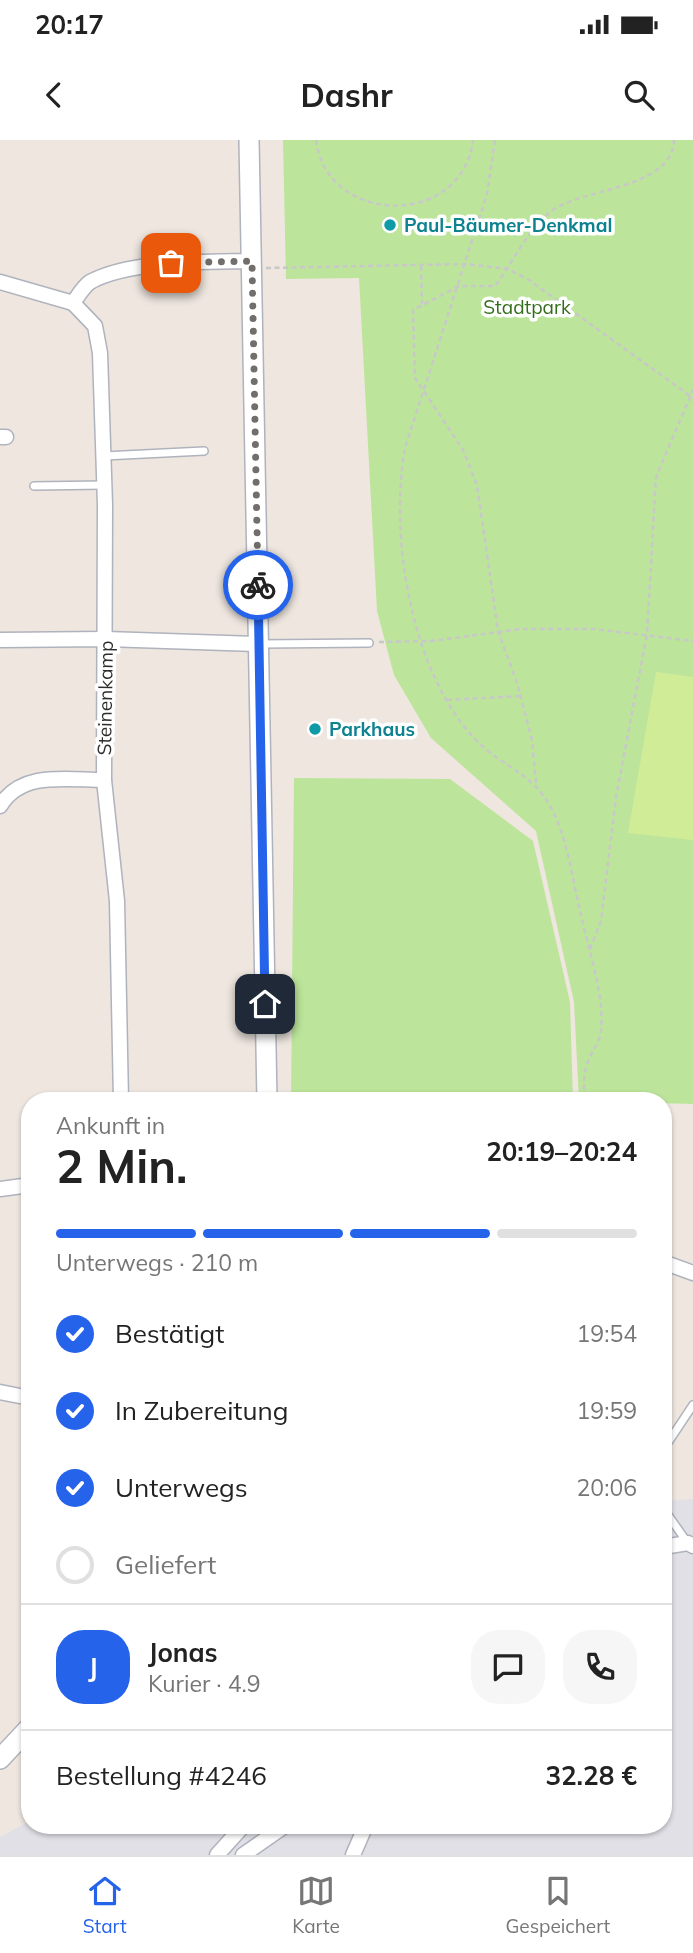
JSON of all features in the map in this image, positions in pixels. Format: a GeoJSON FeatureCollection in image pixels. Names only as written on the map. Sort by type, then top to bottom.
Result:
{"type":"FeatureCollection","features":[{"type":"Feature","properties":{"kind":"main road"},"geometry":{"type":"LineString","coordinates":[[249,140],[267,1092]]}},
{"type":"Feature","properties":{"kind":"main road"},"geometry":{"type":"LineString","coordinates":[[0,1759],[21,1737]]}},
{"type":"Feature","properties":{"kind":"street"},"geometry":{"type":"LineString","coordinates":[[0,282],[73,303],[89,283],[113,275],[171,263],[252,265]]}},
{"type":"Feature","properties":{"kind":"street","name":"Steinenkamp"},"geometry":{"type":"LineString","coordinates":[[73,303],[95,326],[99,344],[106,639],[103,683],[104,780],[117,901],[121,1092]]}},
{"type":"Feature","properties":{"kind":"street"},"geometry":{"type":"LineString","coordinates":[[0,640],[106,639],[259,644]]}},
{"type":"Feature","properties":{"kind":"street"},"geometry":{"type":"LineString","coordinates":[[0,806],[13,791],[38,780],[104,780]]}},
{"type":"Feature","properties":{"kind":"street"},"geometry":{"type":"LineString","coordinates":[[0,1189],[21,1186]]}},
{"type":"Feature","properties":{"kind":"street"},"geometry":{"type":"LineString","coordinates":[[672,1265],[693,1273]]}},
{"type":"Feature","properties":{"kind":"street"},"geometry":{"type":"LineString","coordinates":[[0,1392],[21,1396]]}},
{"type":"Feature","properties":{"kind":"street"},"geometry":{"type":"LineString","coordinates":[[672,1546],[690,1545]]}},
{"type":"Feature","properties":{"kind":"street"},"geometry":{"type":"LineString","coordinates":[[217,1855],[236,1834]]}},
{"type":"Feature","properties":{"kind":"street"},"geometry":{"type":"LineString","coordinates":[[243,1855],[273,1834]]}},
{"type":"Feature","properties":{"kind":"street"},"geometry":{"type":"LineString","coordinates":[[353,1855],[362,1834]]}},
{"type":"Feature","properties":{"kind":"lane"},"geometry":{"type":"LineString","coordinates":[[103,456],[204,451]]}},
{"type":"Feature","properties":{"kind":"lane"},"geometry":{"type":"LineString","coordinates":[[34,486],[104,485]]}},
{"type":"Feature","properties":{"kind":"lane"},"geometry":{"type":"LineString","coordinates":[[259,644],[369,643]]}},
{"type":"Feature","properties":{"kind":"lane"},"geometry":{"type":"LineString","coordinates":[[672,1436],[693,1405]]}},
{"type":"Feature","properties":{"kind":"lane"},"geometry":{"type":"LineString","coordinates":[[672,1520],[690,1545]]}},
{"type":"Feature","properties":{"kind":"path"},"geometry":{"type":"LineString","coordinates":[[316,140],[325,168],[338,185],[355,197],[374,205],[395,208],[416,205],[435,197],[452,183],[464,167],[473,140]]}},
{"type":"Feature","properties":{"kind":"path"},"geometry":{"type":"LineString","coordinates":[[495,140],[487,194],[459,286],[410,428],[399,478],[403,566],[420,642],[447,700],[478,741],[536,783]]}},
{"type":"Feature","properties":{"kind":"path"},"geometry":{"type":"LineString","coordinates":[[584,1092],[584,1071],[601,1030],[589,950],[560,829],[536,783],[535,757],[520,696],[498,631],[474,475],[463,450],[415,378],[413,310],[459,286],[495,286],[548,213],[565,203],[661,168],[672,154],[674,140]]}},
{"type":"Feature","properties":{"kind":"path"},"geometry":{"type":"LineString","coordinates":[[252,265],[466,264],[508,269],[538,287],[691,397]]}},
{"type":"Feature","properties":{"kind":"path"},"geometry":{"type":"LineString","coordinates":[[421,265],[422,305]]}},
{"type":"Feature","properties":{"kind":"path"},"geometry":{"type":"LineString","coordinates":[[589,950],[601,921],[616,797],[647,634],[656,477],[693,390]]}},
{"type":"Feature","properties":{"kind":"path"},"geometry":{"type":"LineString","coordinates":[[369,643],[420,642],[498,631],[594,629],[693,641]]}},
{"type":"Feature","properties":{"kind":"path"},"geometry":{"type":"LineString","coordinates":[[447,700],[520,696]]}},
{"type":"Feature","properties":{"kind":"shaded area"},"geometry":{"type":"Polygon","coordinates":[[[693,1499],[693,1855],[0,1855],[0,1837],[21,1826],[21,1834],[672,1834],[672,1500],[693,1499]]]}},
{"type":"Feature","properties":{"kind":"green space","name":"Stadtpark"},"geometry":{"type":"Polygon","coordinates":[[[283,140],[693,140],[693,1104],[672,1103],[672,1092],[579,1092],[574,1002],[536,831],[431,738],[394,675],[377,611],[359,278],[286,279],[283,140]]]}},
{"type":"Feature","properties":{"kind":"green space"},"geometry":{"type":"Polygon","coordinates":[[[656,672],[693,677],[693,840],[628,833],[656,672]]]}},
{"type":"Feature","properties":{"kind":"green space"},"geometry":{"type":"Polygon","coordinates":[[[294,778],[450,779],[533,841],[570,1002],[573,1092],[291,1092],[294,778]]]}},
{"type":"Feature","properties":{"kind":"way so far"},"geometry":{"type":"LineString","coordinates":[[171,263],[252,261],[258,585]]}},
{"type":"Feature","properties":{"kind":"place","name":"Paul-Bäumer-Denkmal"},"geometry":{"type":"Point","coordinates":[390,225]}},
{"type":"Feature","properties":{"kind":"place","name":"Parkhaus"},"geometry":{"type":"Point","coordinates":[315,729]}},
{"type":"Feature","properties":{"kind":"route"},"geometry":{"type":"LineString","coordinates":[[258,585],[265,1004]]}}]}
